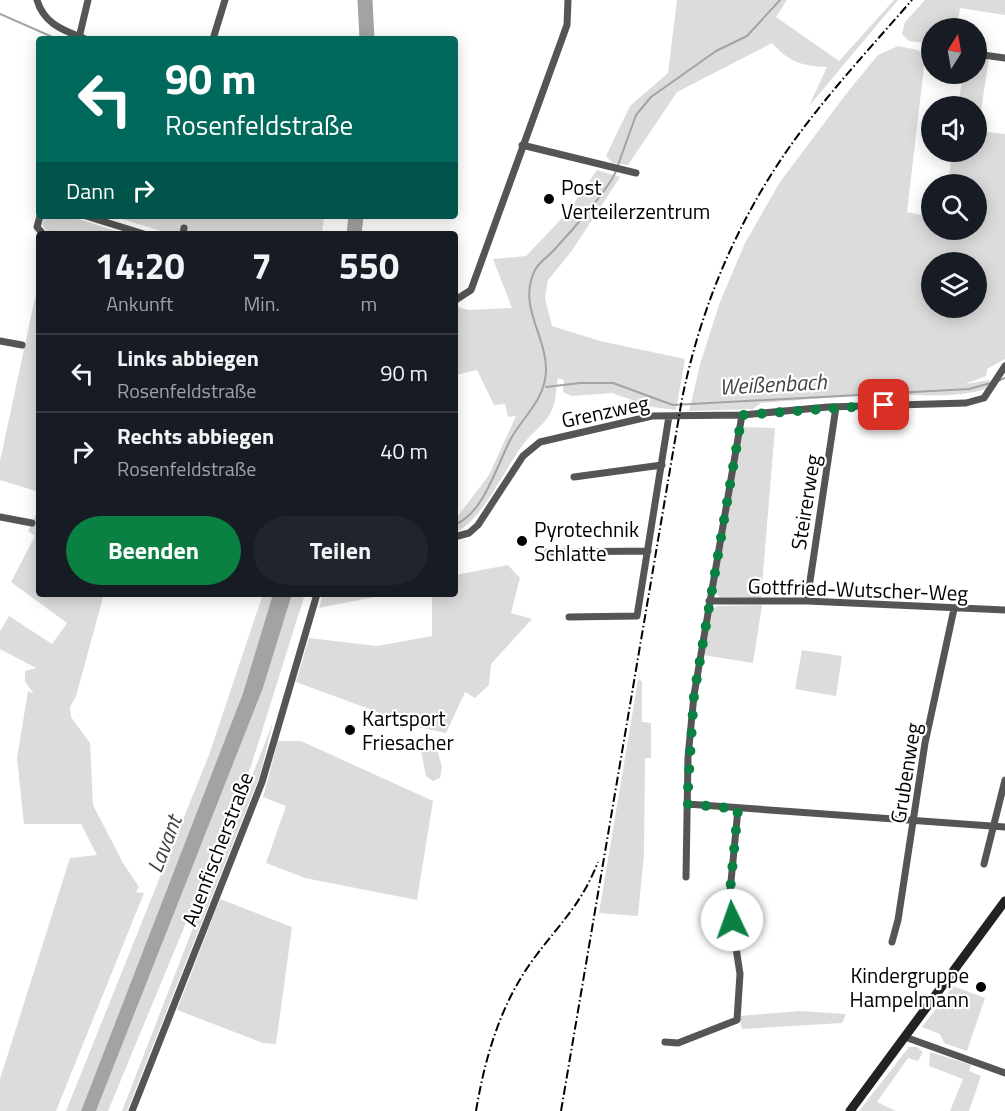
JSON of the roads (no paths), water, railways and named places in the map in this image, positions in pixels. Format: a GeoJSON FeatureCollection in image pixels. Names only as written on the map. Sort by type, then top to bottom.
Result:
{"type":"FeatureCollection","features":[{"type":"Feature","properties":{"kind":"main road"},"geometry":{"type":"LineString","coordinates":[[850,1111],[1005,901]]}},
{"type":"Feature","properties":{"kind":"street"},"geometry":{"type":"LineString","coordinates":[[37,0],[42,15],[47,20],[59,29],[76,36]]}},
{"type":"Feature","properties":{"kind":"street"},"geometry":{"type":"LineString","coordinates":[[81,36],[88,0]]}},
{"type":"Feature","properties":{"kind":"street"},"geometry":{"type":"LineString","coordinates":[[214,36],[225,0]]}},
{"type":"Feature","properties":{"kind":"street"},"geometry":{"type":"LineString","coordinates":[[458,298],[471,290],[567,25],[568,0]]}},
{"type":"Feature","properties":{"kind":"street"},"geometry":{"type":"LineString","coordinates":[[987,56],[1005,58]]}},
{"type":"Feature","properties":{"kind":"street"},"geometry":{"type":"LineString","coordinates":[[522,145],[636,173]]}},
{"type":"Feature","properties":{"kind":"street"},"geometry":{"type":"LineString","coordinates":[[96,219],[134,231]]}},
{"type":"Feature","properties":{"kind":"street"},"geometry":{"type":"LineString","coordinates":[[0,340],[22,345]]}},
{"type":"Feature","properties":{"kind":"street","name":"Grenzweg"},"geometry":{"type":"LineString","coordinates":[[458,536],[469,533],[478,525],[523,456],[540,442],[652,416],[742,415],[836,407],[966,403],[984,398],[1002,369]]}},
{"type":"Feature","properties":{"kind":"street","name":"Steirerweg"},"geometry":{"type":"LineString","coordinates":[[807,602],[836,407]]}},
{"type":"Feature","properties":{"kind":"street"},"geometry":{"type":"LineString","coordinates":[[686,877],[687,804],[694,695],[742,415]]}},
{"type":"Feature","properties":{"kind":"street"},"geometry":{"type":"LineString","coordinates":[[569,617],[638,616],[669,416]]}},
{"type":"Feature","properties":{"kind":"street"},"geometry":{"type":"LineString","coordinates":[[574,477],[662,465]]}},
{"type":"Feature","properties":{"kind":"street"},"geometry":{"type":"LineString","coordinates":[[0,517],[32,523]]}},
{"type":"Feature","properties":{"kind":"street"},"geometry":{"type":"LineString","coordinates":[[548,552],[648,551]]}},
{"type":"Feature","properties":{"kind":"street","name":"Auenfischerstraße"},"geometry":{"type":"LineString","coordinates":[[132,1111],[262,782],[316,597]]}},
{"type":"Feature","properties":{"kind":"street","name":"Gottfried-Wutscher-Weg"},"geometry":{"type":"LineString","coordinates":[[709,601],[807,602],[1005,610]]}},
{"type":"Feature","properties":{"kind":"street","name":"Grubenweg"},"geometry":{"type":"LineString","coordinates":[[892,942],[898,920],[925,743],[954,609]]}},
{"type":"Feature","properties":{"kind":"street"},"geometry":{"type":"LineString","coordinates":[[984,864],[1005,780]]}},
{"type":"Feature","properties":{"kind":"street"},"geometry":{"type":"LineString","coordinates":[[687,804],[1005,827]]}},
{"type":"Feature","properties":{"kind":"street"},"geometry":{"type":"LineString","coordinates":[[665,1042],[678,1043],[737,1020],[740,974],[729,902],[738,809]]}},
{"type":"Feature","properties":{"kind":"street"},"geometry":{"type":"LineString","coordinates":[[905,1037],[1005,1073]]}},
{"type":"Feature","properties":{"kind":"waterway","name":"Lavant"},"geometry":{"type":"LineString","coordinates":[[365,0],[367,36]]}},
{"type":"Feature","properties":{"kind":"waterway"},"geometry":{"type":"LineString","coordinates":[[618,165],[636,115],[651,97],[716,51],[747,36],[780,0]]}},
{"type":"Feature","properties":{"kind":"waterway"},"geometry":{"type":"LineString","coordinates":[[0,14],[50,36]]}},
{"type":"Feature","properties":{"kind":"waterway"},"geometry":{"type":"LineString","coordinates":[[458,523],[474,510],[490,485],[507,446],[539,398],[545,381],[545,358],[529,296],[530,283],[535,270],[588,211],[616,171]]}},
{"type":"Feature","properties":{"kind":"waterway","name":"Lavant"},"geometry":{"type":"LineString","coordinates":[[354,231],[356,219]]}},
{"type":"Feature","properties":{"kind":"waterway","name":"Weißenbach"},"geometry":{"type":"LineString","coordinates":[[996,382],[1005,378]]}},
{"type":"Feature","properties":{"kind":"waterway","name":"Weißenbach"},"geometry":{"type":"LineString","coordinates":[[546,387],[580,383],[613,383],[673,405],[969,389],[991,383]]}},
{"type":"Feature","properties":{"kind":"railway"},"geometry":{"type":"LineString","coordinates":[[561,1111],[682,399],[697,338],[718,278],[744,222],[776,167],[824,102],[912,0]]}},
{"type":"Feature","properties":{"kind":"railway"},"geometry":{"type":"LineString","coordinates":[[476,1111],[490,1050],[513,992],[523,974],[585,890],[598,862]]}},
{"type":"Feature","properties":{"kind":"place","name":"Post Verteilerzentrum"},"geometry":{"type":"Point","coordinates":[549,199]}},
{"type":"Feature","properties":{"kind":"place","name":"Pyrotechnik Schlatte"},"geometry":{"type":"Point","coordinates":[522,541]}},
{"type":"Feature","properties":{"kind":"place","name":"Kartsport Friesacher"},"geometry":{"type":"Point","coordinates":[350,730]}},
{"type":"Feature","properties":{"kind":"place","name":"Kindergruppe Hampelmann"},"geometry":{"type":"Point","coordinates":[981,987]}}]}
